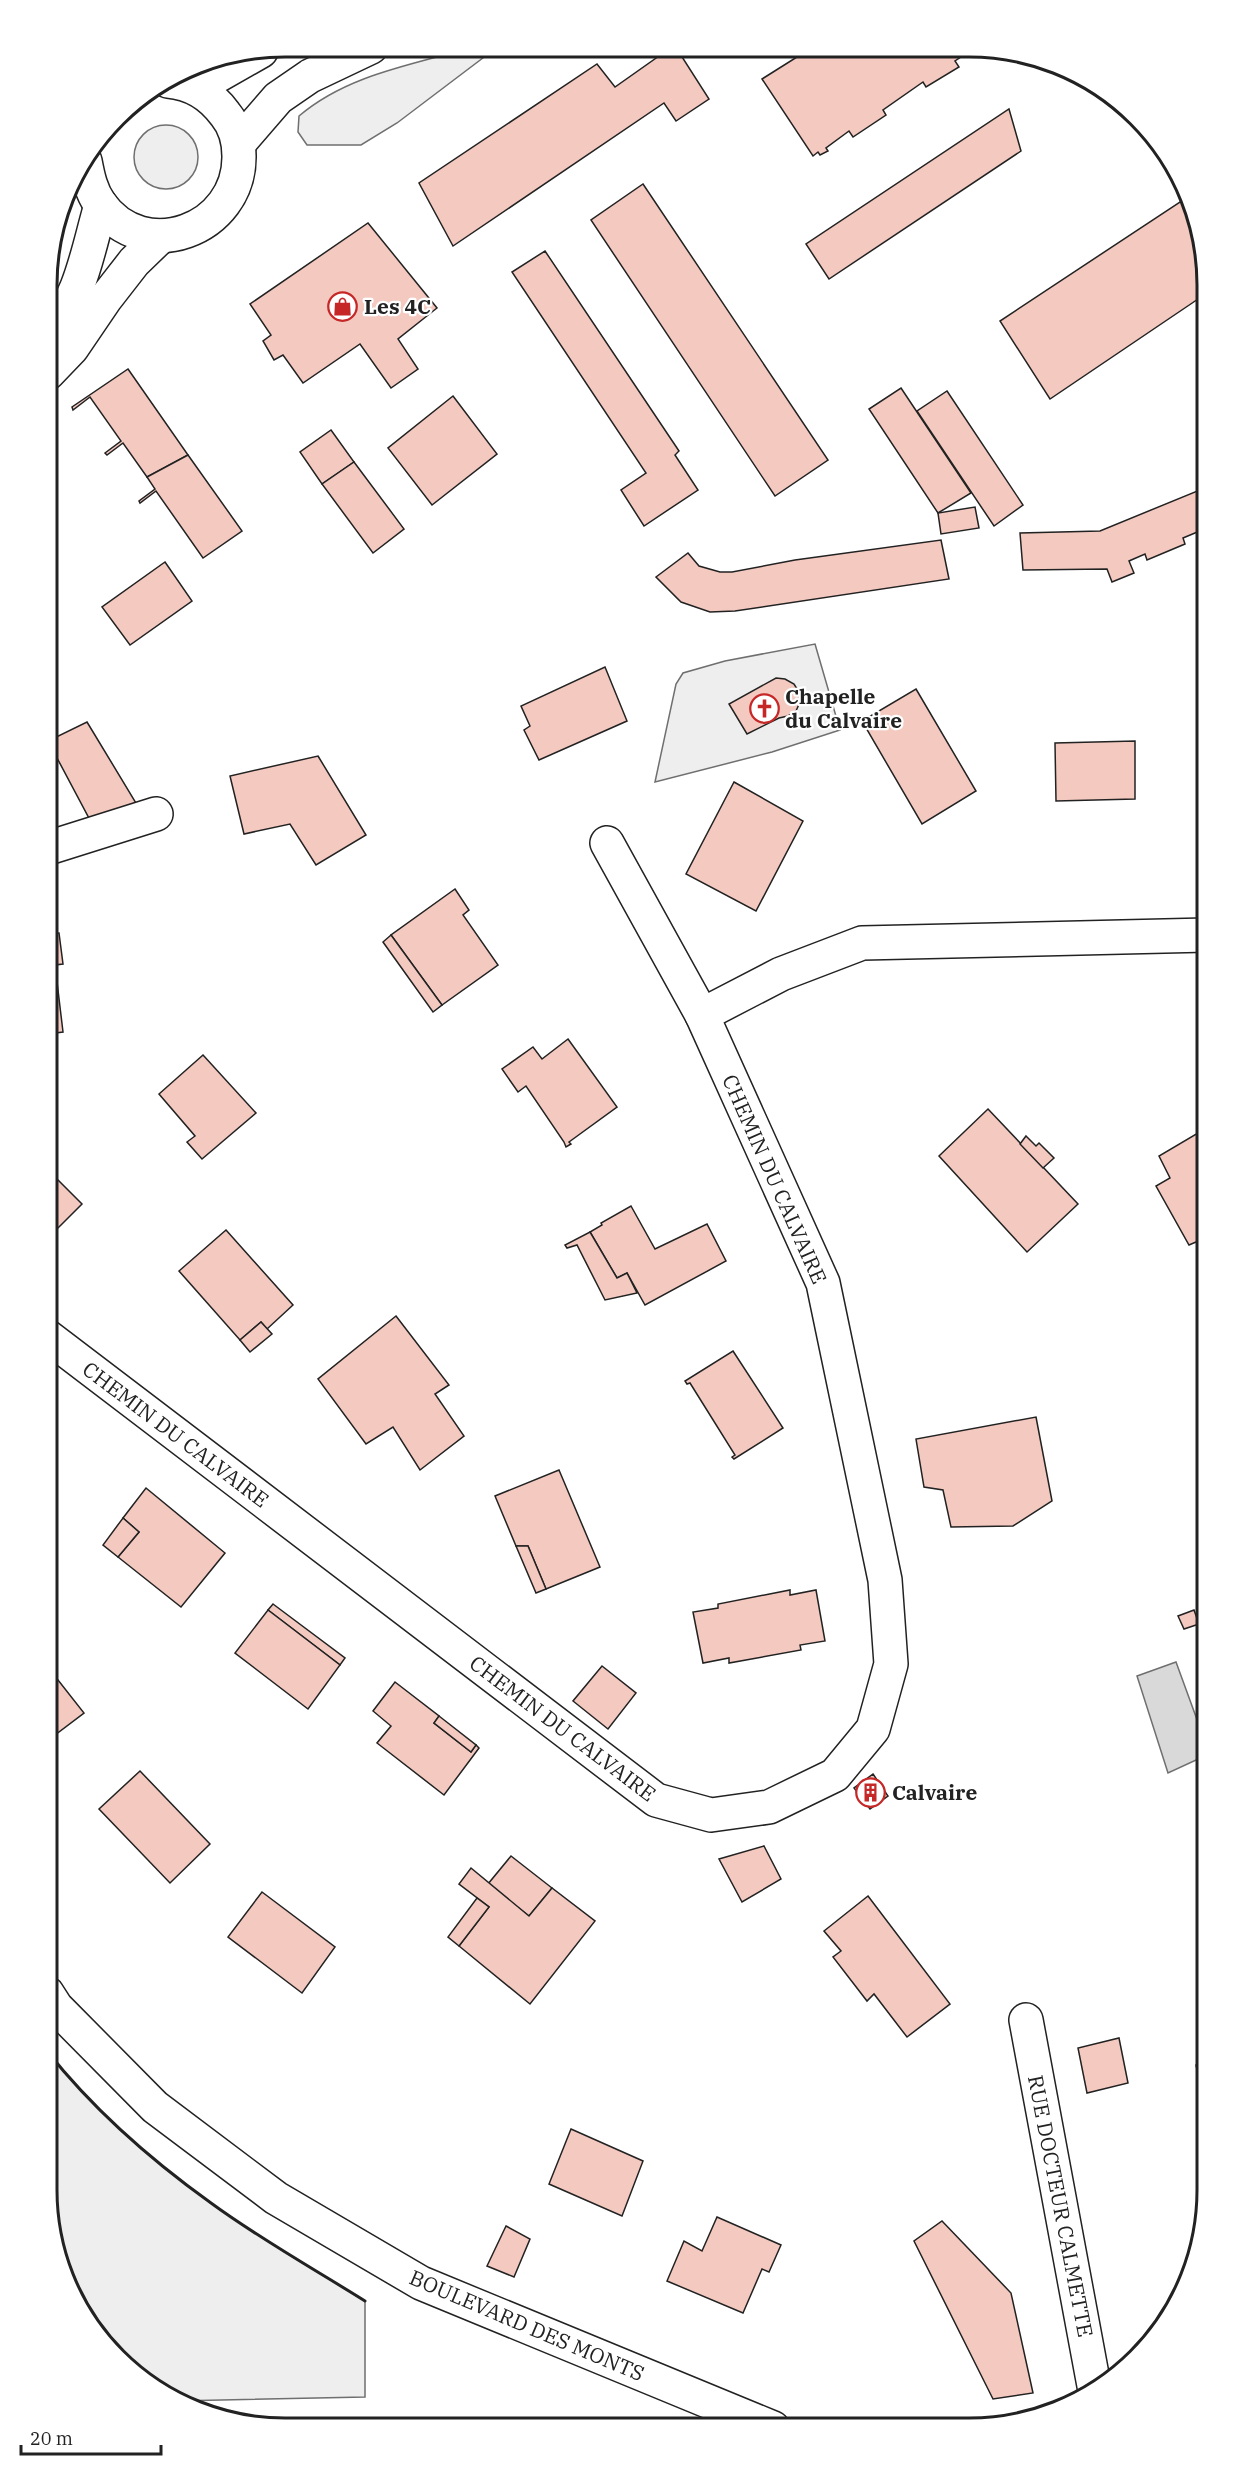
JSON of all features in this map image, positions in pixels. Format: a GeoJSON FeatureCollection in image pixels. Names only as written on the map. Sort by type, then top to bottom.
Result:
{"type":"FeatureCollection","features":[{"type":"Feature","properties":{"kind":"street"},"geometry":{"type":"LineString","coordinates":[[239,143],[278,98],[310,76],[350,57]]}},
{"type":"Feature","properties":{"kind":"street"},"geometry":{"type":"LineString","coordinates":[[182,84],[230,64]]}},
{"type":"Feature","properties":{"kind":"street"},"geometry":{"type":"LineString","coordinates":[[88,181],[117,222],[139,232],[161,236],[189,232],[212,218],[230,197],[239,172],[239,143],[231,120],[216,102],[182,84]]}},
{"type":"Feature","properties":{"kind":"street"},"geometry":{"type":"LineString","coordinates":[[57,325],[62,320],[78,284],[88,181]]}},
{"type":"Feature","properties":{"kind":"street"},"geometry":{"type":"LineString","coordinates":[[57,363],[72,348],[134,262],[161,236]]}},
{"type":"Feature","properties":{"kind":"street"},"geometry":{"type":"LineString","coordinates":[[57,845],[156,814]]}},
{"type":"Feature","properties":{"kind":"street","name":"CHEMIN DU CALVAIRE"},"geometry":{"type":"LineString","coordinates":[[57,1344],[656,1800],[711,1815],[769,1807],[835,1775],[873,1729],[891,1664],[885,1580],[823,1283],[702,1015],[607,843]]}},
{"type":"Feature","properties":{"kind":"street"},"geometry":{"type":"LineString","coordinates":[[702,1015],[781,974],[862,944],[1197,935]]}},
{"type":"Feature","properties":{"kind":"street","name":"BOULEVARD DES MONTS"},"geometry":{"type":"LineString","coordinates":[[57,2008],[155,2107],[276,2198],[421,2283],[749,2418]]}},
{"type":"Feature","properties":{"kind":"street","name":"RUE DOCTEUR CALMETTE"},"geometry":{"type":"LineString","coordinates":[[1026,2020],[1093,2381]]}},
{"type":"Feature","properties":{"kind":"shaded area"},"geometry":{"type":"Polygon","coordinates":[[[436,57],[484,57],[397,123],[361,145],[307,145],[298,132],[299,116],[338,90],[403,66],[436,57]]]}},
{"type":"Feature","properties":{"kind":"shaded area"},"geometry":{"type":"Polygon","coordinates":[[[160,125],[172,125],[189,134],[196,145],[198,157],[196,169],[189,180],[172,189],[160,189],[148,184],[139,175],[134,163],[134,151],[139,139],[148,130],[160,125]]]}},
{"type":"Feature","properties":{"kind":"shaded area"},"geometry":{"type":"Polygon","coordinates":[[[815,644],[840,730],[772,752],[655,782],[676,684],[683,673],[725,661],[815,644]]]}},
{"type":"Feature","properties":{"kind":"shaded area"},"geometry":{"type":"Polygon","coordinates":[[[1176,1662],[1197,1720],[1197,1760],[1168,1773],[1137,1676],[1176,1662]]]}},
{"type":"Feature","properties":{"kind":"shaded area"},"geometry":{"type":"Polygon","coordinates":[[[57,2063],[103,2113],[167,2169],[249,2229],[365,2301],[365,2397],[197,2401],[158,2380],[124,2351],[95,2317],[81,2291],[69,2263],[61,2234],[57,2205],[57,2063]]]}},
{"type":"Feature","properties":{"kind":"building"},"geometry":{"type":"Polygon","coordinates":[[[658,57],[682,57],[709,99],[676,121],[664,103],[453,246],[419,183],[597,64],[615,87],[658,57]]]}},
{"type":"Feature","properties":{"kind":"building"},"geometry":{"type":"Polygon","coordinates":[[[797,57],[961,57],[955,61],[959,67],[926,87],[923,82],[883,110],[886,115],[853,137],[849,131],[826,148],[828,151],[820,155],[818,152],[813,156],[762,79],[797,57]]]}},
{"type":"Feature","properties":{"kind":"building"},"geometry":{"type":"Polygon","coordinates":[[[1009,109],[1021,151],[829,279],[806,244],[1009,109]]]}},
{"type":"Feature","properties":{"kind":"building"},"geometry":{"type":"Polygon","coordinates":[[[643,184],[828,460],[775,496],[591,220],[643,184]]]}},
{"type":"Feature","properties":{"kind":"building"},"geometry":{"type":"Polygon","coordinates":[[[1181,201],[1193,241],[1197,270],[1197,300],[1050,399],[1000,321],[1181,201]]]}},
{"type":"Feature","properties":{"kind":"building","name":"Les 4C"},"geometry":{"type":"Polygon","coordinates":[[[368,223],[437,308],[398,339],[418,369],[391,388],[360,344],[303,383],[283,355],[274,360],[263,341],[271,335],[250,304],[368,223]]]}},
{"type":"Feature","properties":{"kind":"building"},"geometry":{"type":"Polygon","coordinates":[[[545,251],[679,451],[675,455],[698,490],[644,526],[621,490],[646,473],[512,272],[545,251]]]}},
{"type":"Feature","properties":{"kind":"building"},"geometry":{"type":"Polygon","coordinates":[[[128,369],[188,455],[147,477],[123,443],[107,455],[105,453],[121,441],[90,397],[73,410],[72,407],[128,369]]]}},
{"type":"Feature","properties":{"kind":"building"},"geometry":{"type":"Polygon","coordinates":[[[901,388],[971,493],[938,513],[869,409],[901,388]]]}},
{"type":"Feature","properties":{"kind":"building"},"geometry":{"type":"Polygon","coordinates":[[[947,391],[1023,505],[994,526],[917,411],[947,391]]]}},
{"type":"Feature","properties":{"kind":"building"},"geometry":{"type":"Polygon","coordinates":[[[453,396],[497,454],[432,505],[388,448],[453,396]]]}},
{"type":"Feature","properties":{"kind":"building"},"geometry":{"type":"Polygon","coordinates":[[[331,430],[354,462],[322,484],[300,452],[331,430]]]}},
{"type":"Feature","properties":{"kind":"building"},"geometry":{"type":"Polygon","coordinates":[[[188,455],[242,531],[203,558],[156,491],[140,503],[139,501],[155,489],[147,477],[188,455]]]}},
{"type":"Feature","properties":{"kind":"building"},"geometry":{"type":"Polygon","coordinates":[[[354,462],[404,529],[373,553],[322,484],[354,462]]]}},
{"type":"Feature","properties":{"kind":"building"},"geometry":{"type":"Polygon","coordinates":[[[1197,491],[1197,532],[1183,538],[1185,544],[1147,560],[1145,554],[1129,561],[1134,573],[1112,582],[1107,569],[1023,570],[1020,533],[1100,531],[1197,491]]]}},
{"type":"Feature","properties":{"kind":"building"},"geometry":{"type":"Polygon","coordinates":[[[975,507],[979,528],[941,534],[938,513],[975,507]]]}},
{"type":"Feature","properties":{"kind":"building"},"geometry":{"type":"Polygon","coordinates":[[[941,540],[949,579],[735,611],[710,612],[681,602],[656,577],[688,553],[699,566],[720,572],[732,572],[795,560],[941,540]]]}},
{"type":"Feature","properties":{"kind":"building"},"geometry":{"type":"Polygon","coordinates":[[[165,562],[192,601],[130,645],[102,607],[165,562]]]}},
{"type":"Feature","properties":{"kind":"building"},"geometry":{"type":"Polygon","coordinates":[[[605,667],[627,721],[539,760],[524,730],[530,726],[521,706],[605,667]]]}},
{"type":"Feature","properties":{"kind":"building","name":"Chapelle du Calvaire"},"geometry":{"type":"Polygon","coordinates":[[[776,678],[785,679],[794,684],[799,692],[800,702],[796,711],[747,734],[729,704],[776,678]]]}},
{"type":"Feature","properties":{"kind":"building"},"geometry":{"type":"Polygon","coordinates":[[[916,689],[976,791],[922,824],[862,721],[916,689]]]}},
{"type":"Feature","properties":{"kind":"building"},"geometry":{"type":"Polygon","coordinates":[[[87,722],[136,803],[90,820],[57,758],[57,737],[87,722]]]}},
{"type":"Feature","properties":{"kind":"building"},"geometry":{"type":"Polygon","coordinates":[[[1135,741],[1135,799],[1056,801],[1055,743],[1135,741]]]}},
{"type":"Feature","properties":{"kind":"building"},"geometry":{"type":"Polygon","coordinates":[[[318,756],[366,835],[316,865],[290,824],[244,834],[230,776],[318,756]]]}},
{"type":"Feature","properties":{"kind":"building"},"geometry":{"type":"Polygon","coordinates":[[[734,782],[803,821],[756,911],[686,874],[734,782]]]}},
{"type":"Feature","properties":{"kind":"building"},"geometry":{"type":"Polygon","coordinates":[[[455,889],[469,910],[463,915],[498,965],[442,1005],[391,935],[455,889]]]}},
{"type":"Feature","properties":{"kind":"building"},"geometry":{"type":"Polygon","coordinates":[[[57,933],[59,933],[63,964],[57,965],[57,933]]]}},
{"type":"Feature","properties":{"kind":"building"},"geometry":{"type":"Polygon","coordinates":[[[391,935],[442,1005],[433,1012],[383,942],[391,935]]]}},
{"type":"Feature","properties":{"kind":"building"},"geometry":{"type":"Polygon","coordinates":[[[57,982],[63,1032],[57,1033],[57,982]]]}},
{"type":"Feature","properties":{"kind":"building"},"geometry":{"type":"Polygon","coordinates":[[[568,1039],[617,1107],[569,1142],[571,1144],[566,1147],[526,1086],[518,1092],[502,1069],[533,1047],[542,1059],[568,1039]]]}},
{"type":"Feature","properties":{"kind":"building"},"geometry":{"type":"Polygon","coordinates":[[[203,1055],[256,1113],[202,1159],[187,1142],[195,1136],[159,1094],[203,1055]]]}},
{"type":"Feature","properties":{"kind":"building"},"geometry":{"type":"Polygon","coordinates":[[[988,1109],[1078,1204],[1027,1252],[939,1156],[988,1109]]]}},
{"type":"Feature","properties":{"kind":"building"},"geometry":{"type":"Polygon","coordinates":[[[1197,1134],[1197,1244],[1196,1242],[1189,1245],[1156,1186],[1170,1178],[1159,1156],[1197,1134]]]}},
{"type":"Feature","properties":{"kind":"building"},"geometry":{"type":"Polygon","coordinates":[[[1026,1136],[1036,1146],[1039,1143],[1054,1158],[1043,1168],[1020,1144],[1026,1136]]]}},
{"type":"Feature","properties":{"kind":"building"},"geometry":{"type":"Polygon","coordinates":[[[57,1179],[82,1204],[57,1229],[57,1179]]]}},
{"type":"Feature","properties":{"kind":"building"},"geometry":{"type":"Polygon","coordinates":[[[631,1206],[655,1249],[707,1224],[726,1261],[645,1305],[627,1273],[617,1278],[590,1232],[631,1206]]]}},
{"type":"Feature","properties":{"kind":"building"},"geometry":{"type":"Polygon","coordinates":[[[226,1230],[293,1305],[267,1329],[261,1322],[240,1340],[179,1271],[226,1230]]]}},
{"type":"Feature","properties":{"kind":"building"},"geometry":{"type":"Polygon","coordinates":[[[590,1232],[617,1278],[627,1273],[637,1293],[605,1300],[577,1245],[567,1248],[565,1245],[590,1232]]]}},
{"type":"Feature","properties":{"kind":"building"},"geometry":{"type":"Polygon","coordinates":[[[396,1316],[449,1385],[435,1394],[464,1436],[420,1470],[393,1427],[366,1444],[318,1379],[396,1316]]]}},
{"type":"Feature","properties":{"kind":"building"},"geometry":{"type":"Polygon","coordinates":[[[261,1322],[272,1334],[250,1352],[240,1340],[261,1322]]]}},
{"type":"Feature","properties":{"kind":"building"},"geometry":{"type":"Polygon","coordinates":[[[733,1351],[783,1428],[734,1459],[732,1457],[735,1455],[690,1383],[687,1384],[685,1381],[733,1351]]]}},
{"type":"Feature","properties":{"kind":"building"},"geometry":{"type":"Polygon","coordinates":[[[1036,1417],[1052,1501],[1013,1526],[951,1527],[943,1490],[924,1487],[916,1439],[1036,1417]]]}},
{"type":"Feature","properties":{"kind":"building"},"geometry":{"type":"Polygon","coordinates":[[[559,1470],[600,1567],[546,1589],[528,1546],[516,1546],[495,1496],[559,1470]]]}},
{"type":"Feature","properties":{"kind":"building"},"geometry":{"type":"Polygon","coordinates":[[[146,1488],[225,1553],[181,1607],[118,1557],[139,1532],[123,1518],[146,1488]]]}},
{"type":"Feature","properties":{"kind":"building"},"geometry":{"type":"Polygon","coordinates":[[[123,1518],[139,1532],[118,1557],[103,1545],[123,1518]]]}},
{"type":"Feature","properties":{"kind":"building"},"geometry":{"type":"Polygon","coordinates":[[[516,1546],[528,1546],[546,1589],[536,1593],[516,1546]]]}},
{"type":"Feature","properties":{"kind":"building"},"geometry":{"type":"Polygon","coordinates":[[[790,1590],[790,1595],[816,1590],[825,1641],[800,1645],[801,1650],[729,1663],[729,1658],[703,1663],[693,1612],[718,1608],[718,1604],[790,1590]]]}},
{"type":"Feature","properties":{"kind":"building"},"geometry":{"type":"Polygon","coordinates":[[[273,1604],[345,1658],[340,1665],[268,1610],[273,1604]]]}},
{"type":"Feature","properties":{"kind":"building"},"geometry":{"type":"Polygon","coordinates":[[[268,1610],[340,1665],[308,1709],[235,1653],[268,1610]]]}},
{"type":"Feature","properties":{"kind":"building"},"geometry":{"type":"Polygon","coordinates":[[[1194,1610],[1197,1625],[1184,1629],[1178,1616],[1194,1610]]]}},
{"type":"Feature","properties":{"kind":"building"},"geometry":{"type":"Polygon","coordinates":[[[602,1666],[636,1693],[608,1729],[573,1701],[602,1666]]]}},
{"type":"Feature","properties":{"kind":"building"},"geometry":{"type":"Polygon","coordinates":[[[57,1679],[84,1713],[57,1733],[57,1679]]]}},
{"type":"Feature","properties":{"kind":"building"},"geometry":{"type":"Polygon","coordinates":[[[395,1682],[439,1716],[434,1723],[471,1752],[476,1745],[479,1748],[444,1795],[377,1743],[391,1726],[373,1711],[395,1682]]]}},
{"type":"Feature","properties":{"kind":"building"},"geometry":{"type":"Polygon","coordinates":[[[439,1716],[476,1745],[471,1752],[434,1723],[439,1716]]]}},
{"type":"Feature","properties":{"kind":"building"},"geometry":{"type":"Polygon","coordinates":[[[140,1771],[210,1844],[170,1883],[99,1809],[140,1771]]]}},
{"type":"Feature","properties":{"kind":"building","name":"Calvaire"},"geometry":{"type":"Polygon","coordinates":[[[873,1774],[888,1796],[870,1809],[854,1788],[873,1774]]]}},
{"type":"Feature","properties":{"kind":"building"},"geometry":{"type":"Polygon","coordinates":[[[764,1846],[781,1879],[742,1902],[719,1859],[764,1846]]]}},
{"type":"Feature","properties":{"kind":"building"},"geometry":{"type":"Polygon","coordinates":[[[511,1856],[552,1888],[529,1916],[488,1884],[511,1856]]]}},
{"type":"Feature","properties":{"kind":"building"},"geometry":{"type":"Polygon","coordinates":[[[471,1868],[529,1916],[552,1888],[595,1921],[530,2004],[459,1946],[489,1907],[459,1884],[471,1868]]]}},
{"type":"Feature","properties":{"kind":"building"},"geometry":{"type":"Polygon","coordinates":[[[262,1892],[335,1947],[302,1993],[228,1937],[262,1892]]]}},
{"type":"Feature","properties":{"kind":"building"},"geometry":{"type":"Polygon","coordinates":[[[868,1896],[950,2004],[907,2037],[874,1994],[867,2001],[833,1957],[841,1951],[824,1931],[868,1896]]]}},
{"type":"Feature","properties":{"kind":"building"},"geometry":{"type":"Polygon","coordinates":[[[477,1898],[489,1907],[459,1946],[448,1937],[477,1898]]]}},
{"type":"Feature","properties":{"kind":"building"},"geometry":{"type":"Polygon","coordinates":[[[1119,2038],[1128,2083],[1087,2093],[1078,2048],[1119,2038]]]}},
{"type":"Feature","properties":{"kind":"building"},"geometry":{"type":"Polygon","coordinates":[[[571,2129],[643,2161],[622,2216],[549,2184],[571,2129]]]}},
{"type":"Feature","properties":{"kind":"building"},"geometry":{"type":"Polygon","coordinates":[[[717,2217],[781,2245],[769,2272],[762,2269],[743,2313],[667,2281],[684,2241],[702,2251],[717,2217]]]}},
{"type":"Feature","properties":{"kind":"building"},"geometry":{"type":"Polygon","coordinates":[[[942,2221],[1011,2293],[1033,2393],[993,2399],[914,2241],[942,2221]]]}},
{"type":"Feature","properties":{"kind":"building"},"geometry":{"type":"Polygon","coordinates":[[[506,2226],[530,2239],[514,2277],[487,2266],[506,2226]]]}},
{"type":"Feature","properties":{"kind":"wall"},"geometry":{"type":"LineString","coordinates":[[57,2063],[103,2113],[167,2169],[249,2229],[365,2301]]}},
{"type":"Feature","properties":{"kind":"place","name":"Les 4C"},"geometry":{"type":"Point","coordinates":[343,306]}},
{"type":"Feature","properties":{"kind":"place","name":"Chapelle du Calvaire"},"geometry":{"type":"Point","coordinates":[764,708]}},
{"type":"Feature","properties":{"kind":"place","name":"Calvaire"},"geometry":{"type":"Point","coordinates":[871,1792]}}]}
